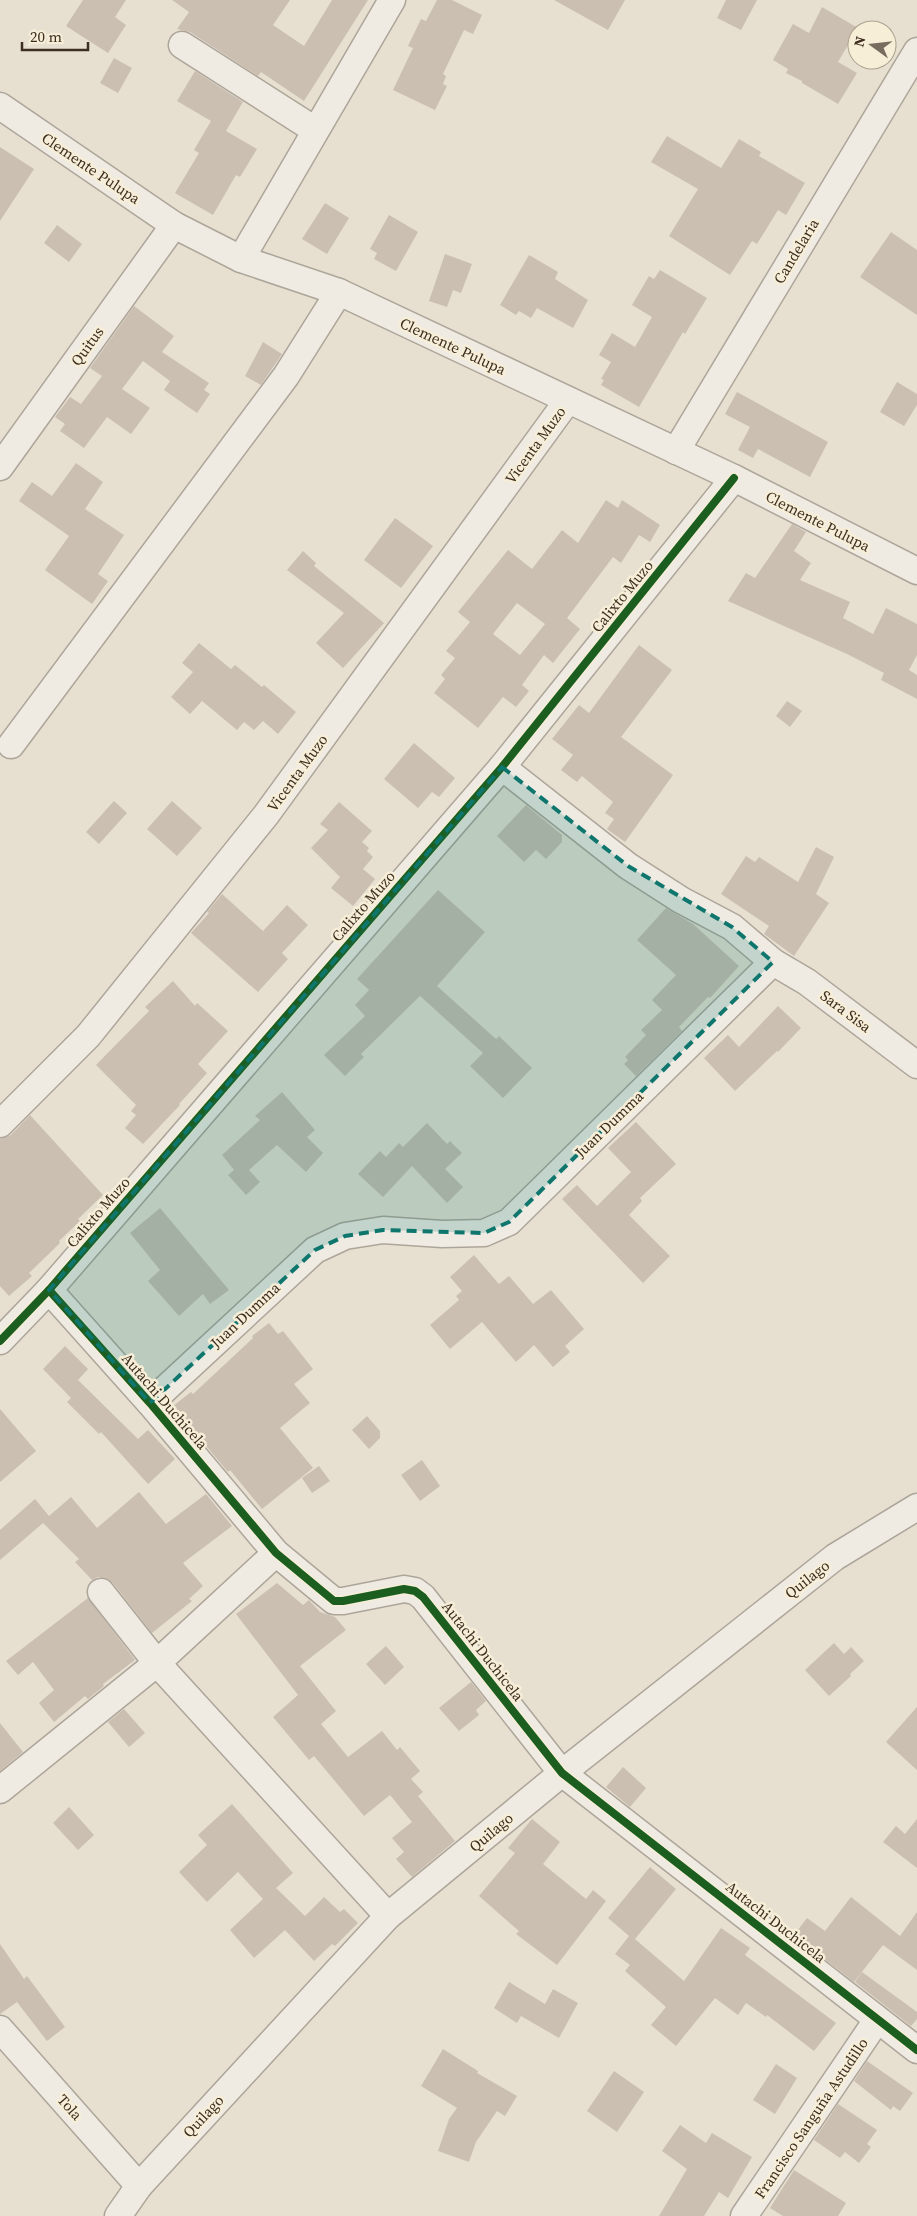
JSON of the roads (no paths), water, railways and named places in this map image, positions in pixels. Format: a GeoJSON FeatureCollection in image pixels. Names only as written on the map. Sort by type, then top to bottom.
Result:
{"type":"FeatureCollection","features":[{"type":"Feature","properties":{"kind":"street"},"geometry":{"type":"LineString","coordinates":[[241,259],[392,0]]}},
{"type":"Feature","properties":{"kind":"street"},"geometry":{"type":"LineString","coordinates":[[182,45],[315,130]]}},
{"type":"Feature","properties":{"kind":"street","name":"Candelaria"},"geometry":{"type":"LineString","coordinates":[[676,451],[917,51]]}},
{"type":"Feature","properties":{"kind":"street","name":"Clemente Pulupa"},"geometry":{"type":"LineString","coordinates":[[0,106],[174,225],[241,259],[339,292],[734,478],[917,571]]}},
{"type":"Feature","properties":{"kind":"street","name":"Quitus"},"geometry":{"type":"LineString","coordinates":[[0,467],[174,225]]}},
{"type":"Feature","properties":{"kind":"street"},"geometry":{"type":"LineString","coordinates":[[11,745],[286,376],[339,292]]}},
{"type":"Feature","properties":{"kind":"street","name":"Vicenta Muzo"},"geometry":{"type":"LineString","coordinates":[[0,1124],[88,1036],[266,815],[568,400]]}},
{"type":"Feature","properties":{"kind":"street","name":"Calixto Muzo"},"geometry":{"type":"LineString","coordinates":[[0,1341],[49,1290],[502,767],[734,478]]}},
{"type":"Feature","properties":{"kind":"street"},"geometry":{"type":"LineString","coordinates":[[502,767],[628,866],[681,900],[732,927],[773,962]]}},
{"type":"Feature","properties":{"kind":"street","name":"Sara Sisa"},"geometry":{"type":"LineString","coordinates":[[773,962],[807,982],[917,1065]]}},
{"type":"Feature","properties":{"kind":"street","name":"Juan Dumma"},"geometry":{"type":"LineString","coordinates":[[150,1403],[315,1250],[345,1236],[383,1230],[442,1234],[484,1233],[509,1222],[773,962]]}},
{"type":"Feature","properties":{"kind":"street","name":"Autachi Duchicela"},"geometry":{"type":"LineString","coordinates":[[49,1290],[150,1403],[276,1553],[334,1601],[343,1601],[404,1589],[415,1591],[423,1597],[562,1773],[917,2050]]}},
{"type":"Feature","properties":{"kind":"street","name":"Quilago"},"geometry":{"type":"LineString","coordinates":[[118,2216],[139,2186],[388,1916],[562,1773],[835,1557],[917,1507]]}},
{"type":"Feature","properties":{"kind":"street"},"geometry":{"type":"LineString","coordinates":[[0,1790],[157,1663],[276,1553]]}},
{"type":"Feature","properties":{"kind":"street"},"geometry":{"type":"LineString","coordinates":[[101,1592],[157,1663],[388,1916]]}},
{"type":"Feature","properties":{"kind":"street","name":"Francisco Sanguña Astudillo"},"geometry":{"type":"LineString","coordinates":[[744,2216],[877,2020]]}},
{"type":"Feature","properties":{"kind":"street","name":"Tola"},"geometry":{"type":"LineString","coordinates":[[0,2029],[139,2186]]}}]}
